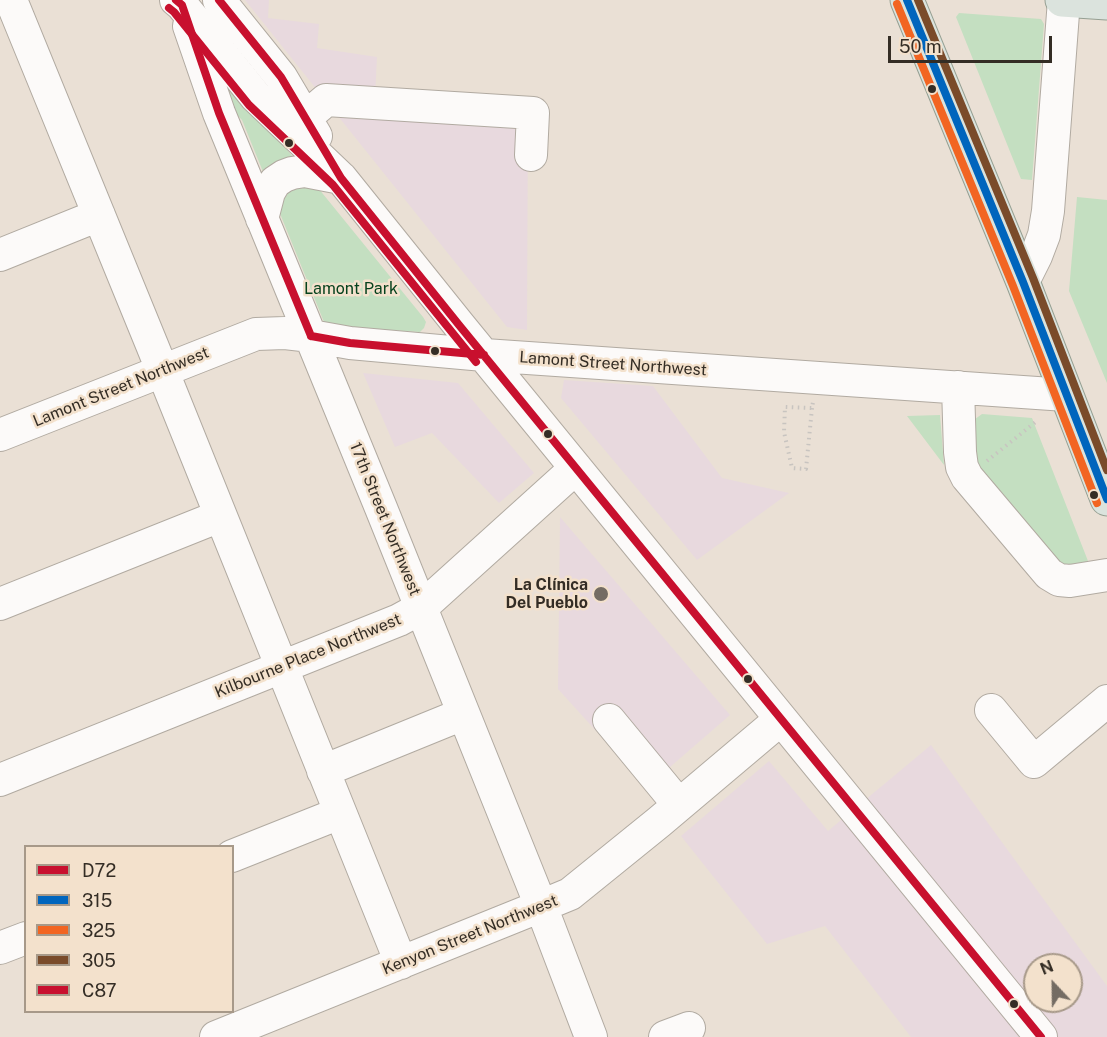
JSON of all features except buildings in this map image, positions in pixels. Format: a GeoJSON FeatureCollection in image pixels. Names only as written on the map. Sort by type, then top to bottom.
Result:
{"type":"FeatureCollection","features":[{"type":"Feature","properties":{"kind":"main road"},"geometry":{"type":"LineString","coordinates":[[907,0],[1023,282],[1107,499]]}},
{"type":"Feature","properties":{"kind":"main road"},"geometry":{"type":"LineString","coordinates":[[1063,0],[1107,3]]}},
{"type":"Feature","properties":{"kind":"street"},"geometry":{"type":"LineString","coordinates":[[11,0],[401,963]]}},
{"type":"Feature","properties":{"kind":"street"},"geometry":{"type":"LineString","coordinates":[[219,0],[281,77],[341,178]]}},
{"type":"Feature","properties":{"kind":"street"},"geometry":{"type":"LineString","coordinates":[[1023,282],[1044,235],[1048,211],[1063,0]]}},
{"type":"Feature","properties":{"kind":"street"},"geometry":{"type":"LineString","coordinates":[[180,2],[256,97],[341,178],[1041,1037]]}},
{"type":"Feature","properties":{"kind":"street","name":"17th Street Northwest"},"geometry":{"type":"LineString","coordinates":[[180,2],[219,113],[541,906],[591,1037]]}},
{"type":"Feature","properties":{"kind":"street"},"geometry":{"type":"LineString","coordinates":[[305,118],[326,100],[533,113],[531,155]]}},
{"type":"Feature","properties":{"kind":"street"},"geometry":{"type":"LineString","coordinates":[[262,219],[269,192],[275,182],[284,176],[305,171],[341,178]]}},
{"type":"Feature","properties":{"kind":"street"},"geometry":{"type":"LineString","coordinates":[[0,255],[99,215]]}},
{"type":"Feature","properties":{"kind":"street","name":"Lamont Street Northwest"},"geometry":{"type":"LineString","coordinates":[[0,435],[256,334],[285,333],[350,343],[484,355],[1066,395]]}},
{"type":"Feature","properties":{"kind":"street"},"geometry":{"type":"LineString","coordinates":[[958,387],[960,452],[962,467],[967,477],[1049,574],[1059,580],[1070,581],[1107,575]]}},
{"type":"Feature","properties":{"kind":"street","name":"Kilbourne Place Northwest"},"geometry":{"type":"LineString","coordinates":[[0,780],[399,620],[421,608],[576,468]]}},
{"type":"Feature","properties":{"kind":"street"},"geometry":{"type":"LineString","coordinates":[[0,604],[220,516]]}},
{"type":"Feature","properties":{"kind":"street"},"geometry":{"type":"LineString","coordinates":[[991,710],[1034,762],[1107,701]]}},
{"type":"Feature","properties":{"kind":"street"},"geometry":{"type":"LineString","coordinates":[[323,771],[463,714]]}},
{"type":"Feature","properties":{"kind":"street","name":"Kenyon Street Northwest"},"geometry":{"type":"LineString","coordinates":[[216,1037],[570,894],[781,719]]}},
{"type":"Feature","properties":{"kind":"street"},"geometry":{"type":"LineString","coordinates":[[609,720],[679,805]]}},
{"type":"Feature","properties":{"kind":"street"},"geometry":{"type":"LineString","coordinates":[[234,855],[340,813]]}},
{"type":"Feature","properties":{"kind":"street"},"geometry":{"type":"LineString","coordinates":[[0,948],[24,939]]}},
{"type":"Feature","properties":{"kind":"path"},"geometry":{"type":"LineString","coordinates":[[812,408],[785,407],[784,432],[792,468],[806,469],[812,408],[813,396]]}},
{"type":"Feature","properties":{"kind":"path"},"geometry":{"type":"LineString","coordinates":[[981,494],[986,461],[1038,420]]}},
{"type":"Feature","properties":{"kind":"shaded area"},"geometry":{"type":"Polygon","coordinates":[[[245,0],[269,0],[268,18],[319,24],[317,48],[377,57],[375,97],[528,106],[527,330],[507,327],[245,0]]]}},
{"type":"Feature","properties":{"kind":"shaded area"},"geometry":{"type":"Polygon","coordinates":[[[363,373],[458,383],[534,473],[499,503],[432,433],[395,447],[363,373]]]}},
{"type":"Feature","properties":{"kind":"shaded area"},"geometry":{"type":"Polygon","coordinates":[[[564,380],[653,386],[722,478],[789,493],[697,560],[561,398],[564,380]]]}},
{"type":"Feature","properties":{"kind":"shaded area"},"geometry":{"type":"Polygon","coordinates":[[[560,517],[730,715],[647,787],[558,689],[560,517]]]}},
{"type":"Feature","properties":{"kind":"shaded area"},"geometry":{"type":"Polygon","coordinates":[[[931,745],[1083,953],[1023,953],[1023,1013],[1083,1013],[1083,953],[1107,986],[1107,1037],[911,1037],[825,926],[767,944],[681,836],[769,761],[828,831],[931,745]]]}},
{"type":"Feature","properties":{"kind":"green space"},"geometry":{"type":"Polygon","coordinates":[[[959,13],[1041,19],[1044,24],[1032,180],[1021,179],[956,17],[959,13]]]}},
{"type":"Feature","properties":{"kind":"green space","name":"Lamont Park"},"geometry":{"type":"Polygon","coordinates":[[[223,71],[423,317],[426,322],[420,332],[339,327],[324,322],[242,120],[232,112],[216,74],[223,71]]]}},
{"type":"Feature","properties":{"kind":"green space"},"geometry":{"type":"Polygon","coordinates":[[[1077,197],[1107,200],[1107,383],[1069,291],[1077,197]]]}},
{"type":"Feature","properties":{"kind":"green space"},"geometry":{"type":"Polygon","coordinates":[[[982,414],[1032,418],[1088,561],[1087,568],[1075,570],[1048,559],[973,468],[971,422],[982,414]]]}},
{"type":"Feature","properties":{"kind":"green space"},"geometry":{"type":"Polygon","coordinates":[[[940,415],[944,465],[907,416],[940,415]]]}},
{"type":"Feature","properties":{"kind":"transit line","name":"D72"},"geometry":{"type":"LineString","coordinates":[[176,0],[182,5],[219,113],[311,336]]}},
{"type":"Feature","properties":{"kind":"transit line","name":"D72"},"geometry":{"type":"LineString","coordinates":[[219,0],[281,77],[341,178],[1041,1037]]}},
{"type":"Feature","properties":{"kind":"transit line","name":"315"},"geometry":{"type":"LineString","coordinates":[[907,0],[1023,282],[1107,499]]}},
{"type":"Feature","properties":{"kind":"transit line","name":"305"},"geometry":{"type":"LineString","coordinates":[[918,0],[1033,278],[1107,470]]}},
{"type":"Feature","properties":{"kind":"transit line","name":"325"},"geometry":{"type":"LineString","coordinates":[[897,4],[1013,286],[1097,503]]}},
{"type":"Feature","properties":{"kind":"transit line","name":"C87"},"geometry":{"type":"LineString","coordinates":[[169,8],[249,105],[333,185],[476,362]]}},
{"type":"Feature","properties":{"kind":"transit line","name":"D72"},"geometry":{"type":"LineString","coordinates":[[311,336],[350,343],[484,355]]}},
{"type":"Feature","properties":{"kind":"place","name":"La Clínica Del Pueblo"},"geometry":{"type":"Point","coordinates":[601,594]}}]}
